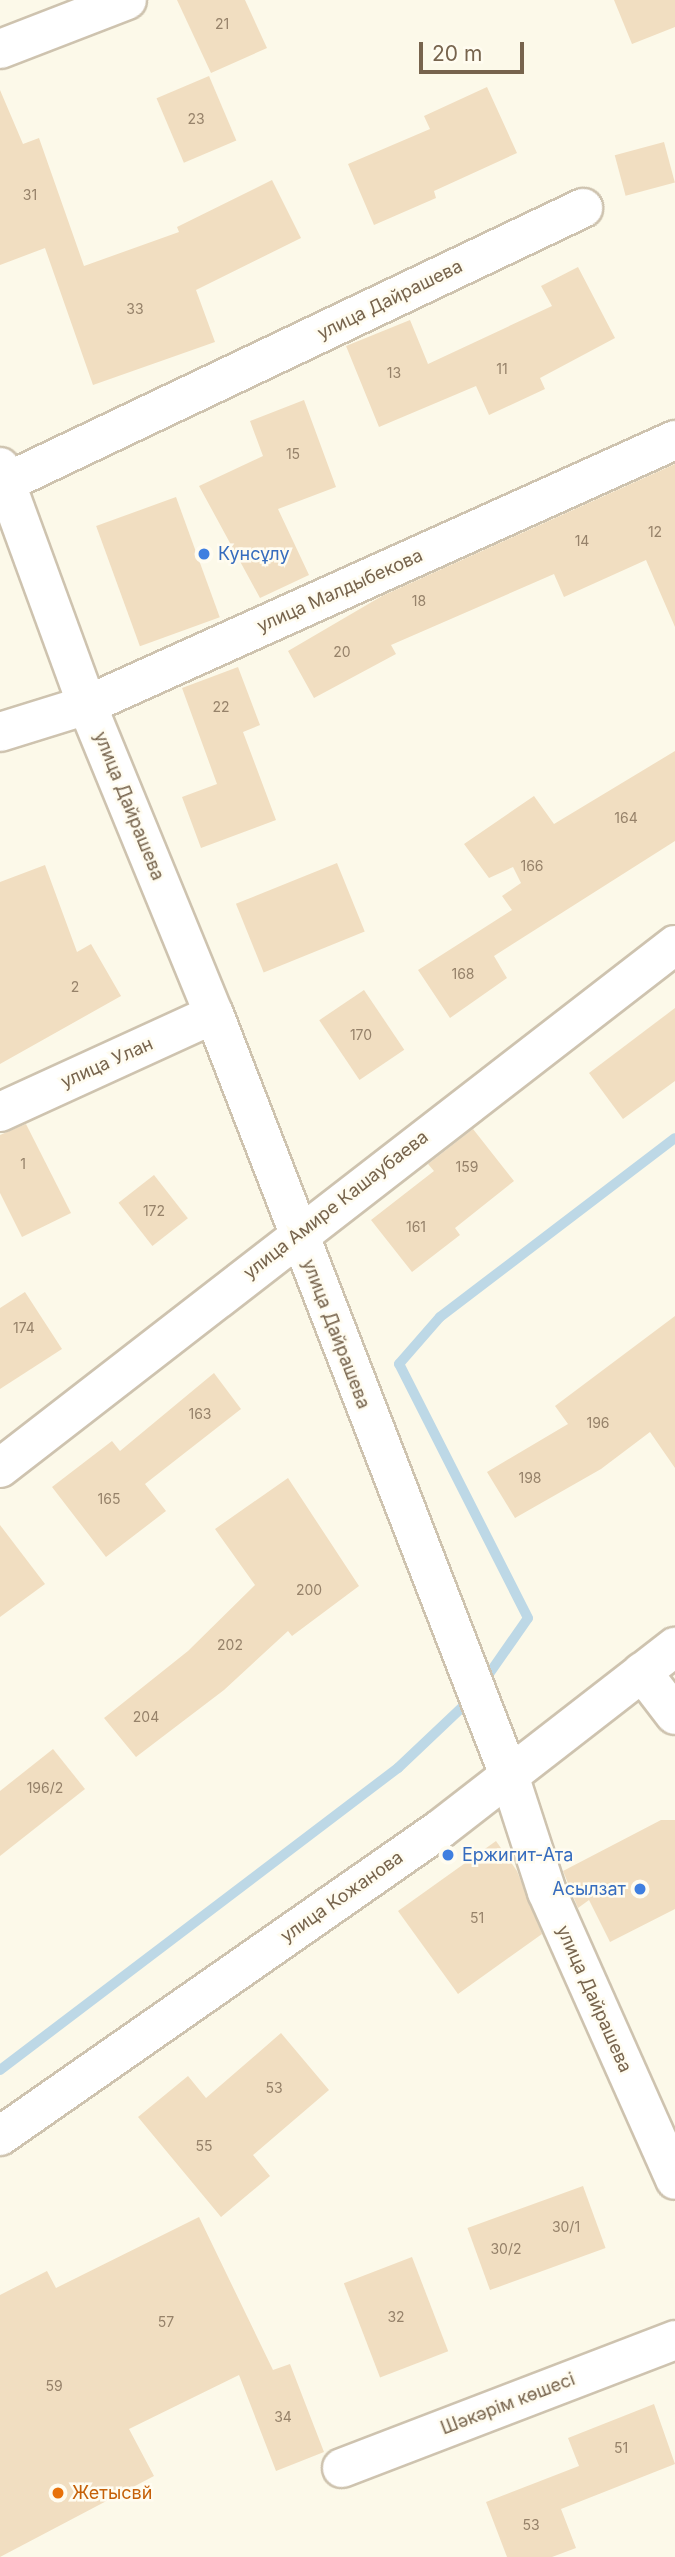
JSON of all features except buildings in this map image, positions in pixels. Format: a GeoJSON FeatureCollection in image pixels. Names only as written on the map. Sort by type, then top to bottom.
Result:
{"type":"FeatureCollection","features":[{"type":"Feature","properties":{"kind":"street"},"geometry":{"type":"LineString","coordinates":[[0,49],[127,0]]}},
{"type":"Feature","properties":{"kind":"street","name":"улица Дайрашева"},"geometry":{"type":"LineString","coordinates":[[583,208],[4,475],[87,705],[214,1014],[297,1234],[509,1775],[547,1892],[675,2180]]}},
{"type":"Feature","properties":{"kind":"street","name":"улица Малдыбекова"},"geometry":{"type":"LineString","coordinates":[[0,732],[87,705],[675,440]]}},
{"type":"Feature","properties":{"kind":"street","name":"улица Амире Кашаубаева"},"geometry":{"type":"LineString","coordinates":[[0,1468],[297,1234],[675,944]]}},
{"type":"Feature","properties":{"kind":"street","name":"улица Улан"},"geometry":{"type":"LineString","coordinates":[[0,1112],[214,1014]]}},
{"type":"Feature","properties":{"kind":"street","name":"улица Кожанова"},"geometry":{"type":"LineString","coordinates":[[0,2136],[439,1830],[675,1647]]}},
{"type":"Feature","properties":{"kind":"street"},"geometry":{"type":"LineString","coordinates":[[642,1672],[675,1715]]}},
{"type":"Feature","properties":{"kind":"street","name":"Шәкәрім көшесі"},"geometry":{"type":"LineString","coordinates":[[342,2468],[675,2340]]}},
{"type":"Feature","properties":{"kind":"waterway"},"geometry":{"type":"LineString","coordinates":[[482,1684],[528,1618],[399,1364],[440,1317],[675,1138]]}},
{"type":"Feature","properties":{"kind":"waterway"},"geometry":{"type":"LineString","coordinates":[[0,2070],[398,1768],[470,1700]]}},
{"type":"Feature","properties":{"kind":"place","name":"Кунсұлу"},"geometry":{"type":"Point","coordinates":[204,554]}},
{"type":"Feature","properties":{"kind":"place","name":"Ержигит-Ата"},"geometry":{"type":"Point","coordinates":[448,1855]}},
{"type":"Feature","properties":{"kind":"place","name":"Асылзат"},"geometry":{"type":"Point","coordinates":[640,1889]}},
{"type":"Feature","properties":{"kind":"place","name":"Жетысвй"},"geometry":{"type":"Point","coordinates":[58,2493]}}]}
